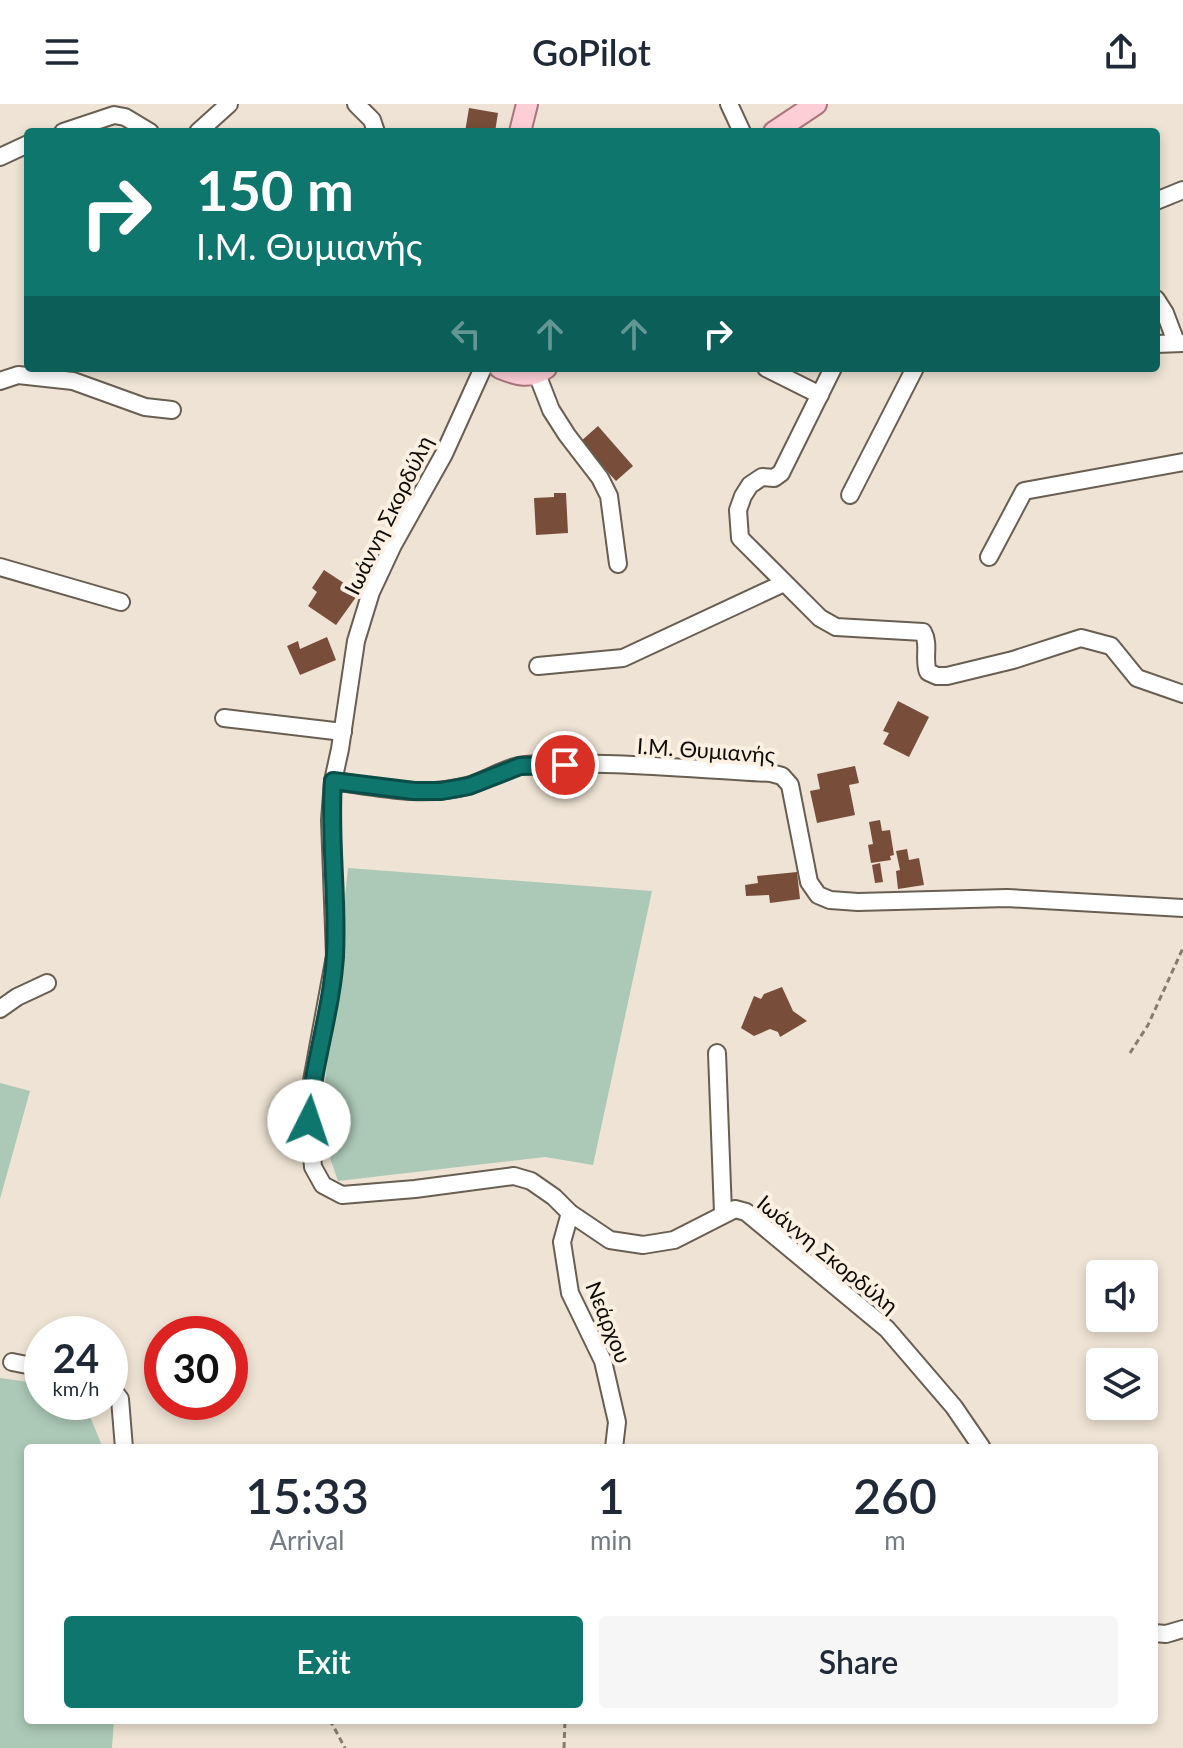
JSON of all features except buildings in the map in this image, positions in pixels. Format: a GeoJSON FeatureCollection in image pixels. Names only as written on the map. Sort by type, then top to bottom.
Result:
{"type":"FeatureCollection","features":[{"type":"Feature","properties":{"kind":"main road"},"geometry":{"type":"LineString","coordinates":[[521,128],[527,104]]}},
{"type":"Feature","properties":{"kind":"main road"},"geometry":{"type":"LineString","coordinates":[[780,128],[816,104]]}},
{"type":"Feature","properties":{"kind":"main road"},"geometry":{"type":"LineString","coordinates":[[511,372],[522,376],[537,372]]}},
{"type":"Feature","properties":{"kind":"street"},"geometry":{"type":"LineString","coordinates":[[202,128],[229,104]]}},
{"type":"Feature","properties":{"kind":"street"},"geometry":{"type":"LineString","coordinates":[[356,104],[372,120],[375,128]]}},
{"type":"Feature","properties":{"kind":"street"},"geometry":{"type":"LineString","coordinates":[[729,104],[740,128]]}},
{"type":"Feature","properties":{"kind":"street"},"geometry":{"type":"LineString","coordinates":[[75,128],[114,115],[125,117],[143,128]]}},
{"type":"Feature","properties":{"kind":"street"},"geometry":{"type":"LineString","coordinates":[[0,157],[24,146]]}},
{"type":"Feature","properties":{"kind":"street"},"geometry":{"type":"LineString","coordinates":[[1160,199],[1183,190]]}},
{"type":"Feature","properties":{"kind":"street"},"geometry":{"type":"LineString","coordinates":[[1160,305],[1179,343]]}},
{"type":"Feature","properties":{"kind":"street","name":"Ιωάννη Σκορδύλη"},"geometry":{"type":"LineString","coordinates":[[481,372],[444,454],[393,545],[371,592],[356,641],[333,781],[330,820],[335,956],[311,1086],[309,1121],[313,1167],[323,1185],[342,1195],[514,1176],[531,1181],[610,1240],[643,1245],[674,1240],[735,1209],[746,1212],[887,1329],[954,1407],[979,1444]]}},
{"type":"Feature","properties":{"kind":"street"},"geometry":{"type":"LineString","coordinates":[[541,372],[551,410],[600,478],[609,496],[618,564]]}},
{"type":"Feature","properties":{"kind":"street"},"geometry":{"type":"LineString","coordinates":[[774,372],[820,395]]}},
{"type":"Feature","properties":{"kind":"street"},"geometry":{"type":"LineString","coordinates":[[831,372],[781,473],[774,478],[762,477],[750,485],[738,510],[740,538],[820,618],[836,627],[923,632],[926,637],[925,665],[928,672],[937,676],[1013,660],[1081,638],[1111,646],[1137,678],[1183,694]]}},
{"type":"Feature","properties":{"kind":"street"},"geometry":{"type":"LineString","coordinates":[[850,495],[913,372]]}},
{"type":"Feature","properties":{"kind":"street"},"geometry":{"type":"LineString","coordinates":[[0,381],[18,375],[73,381],[145,407],[172,410]]}},
{"type":"Feature","properties":{"kind":"street"},"geometry":{"type":"LineString","coordinates":[[989,557],[1024,491],[1183,462]]}},
{"type":"Feature","properties":{"kind":"street"},"geometry":{"type":"LineString","coordinates":[[0,567],[121,602]]}},
{"type":"Feature","properties":{"kind":"street"},"geometry":{"type":"LineString","coordinates":[[538,666],[623,658],[784,583]]}},
{"type":"Feature","properties":{"kind":"street"},"geometry":{"type":"LineString","coordinates":[[224,718],[343,732]]}},
{"type":"Feature","properties":{"kind":"street","name":"Ι.Μ. Θυμιανής"},"geometry":{"type":"LineString","coordinates":[[333,781],[414,791],[441,791],[469,786],[520,766],[587,764],[771,773],[782,776],[790,785],[809,882],[818,895],[830,900],[1007,898],[1183,908]]}},
{"type":"Feature","properties":{"kind":"street"},"geometry":{"type":"LineString","coordinates":[[0,1009],[47,983]]}},
{"type":"Feature","properties":{"kind":"street"},"geometry":{"type":"LineString","coordinates":[[717,1053],[723,1213]]}},
{"type":"Feature","properties":{"kind":"street","name":"Νεάρχου"},"geometry":{"type":"LineString","coordinates":[[570,1213],[562,1242],[570,1293],[607,1374],[617,1422],[614,1444]]}},
{"type":"Feature","properties":{"kind":"street"},"geometry":{"type":"LineString","coordinates":[[12,1362],[24,1364]]}},
{"type":"Feature","properties":{"kind":"street"},"geometry":{"type":"LineString","coordinates":[[122,1420],[124,1444]]}},
{"type":"Feature","properties":{"kind":"street"},"geometry":{"type":"LineString","coordinates":[[1158,1633],[1183,1629]]}},
{"type":"Feature","properties":{"kind":"path"},"geometry":{"type":"LineString","coordinates":[[1130,1053],[1148,1025],[1183,948]]}},
{"type":"Feature","properties":{"kind":"path"},"geometry":{"type":"LineString","coordinates":[[332,1724],[345,1748]]}},
{"type":"Feature","properties":{"kind":"path"},"geometry":{"type":"LineString","coordinates":[[564,1748],[565,1724]]}},
{"type":"Feature","properties":{"kind":"green space"},"geometry":{"type":"Polygon","coordinates":[[[348,868],[652,891],[593,1165],[545,1157],[338,1181],[320,1129],[348,868]]]}},
{"type":"Feature","properties":{"kind":"green space"},"geometry":{"type":"Polygon","coordinates":[[[0,1083],[30,1091],[0,1199],[0,1083]]]}},
{"type":"Feature","properties":{"kind":"green space"},"geometry":{"type":"Polygon","coordinates":[[[0,1378],[24,1381],[24,1420],[91,1420],[101,1444],[24,1444],[24,1724],[114,1724],[112,1748],[0,1748],[0,1378]]]}},
{"type":"Feature","properties":{"kind":"route"},"geometry":{"type":"LineString","coordinates":[[309,1121],[311,1086],[335,956],[330,820],[333,781],[414,791],[441,791],[469,786],[520,766],[565,765]]}}]}
